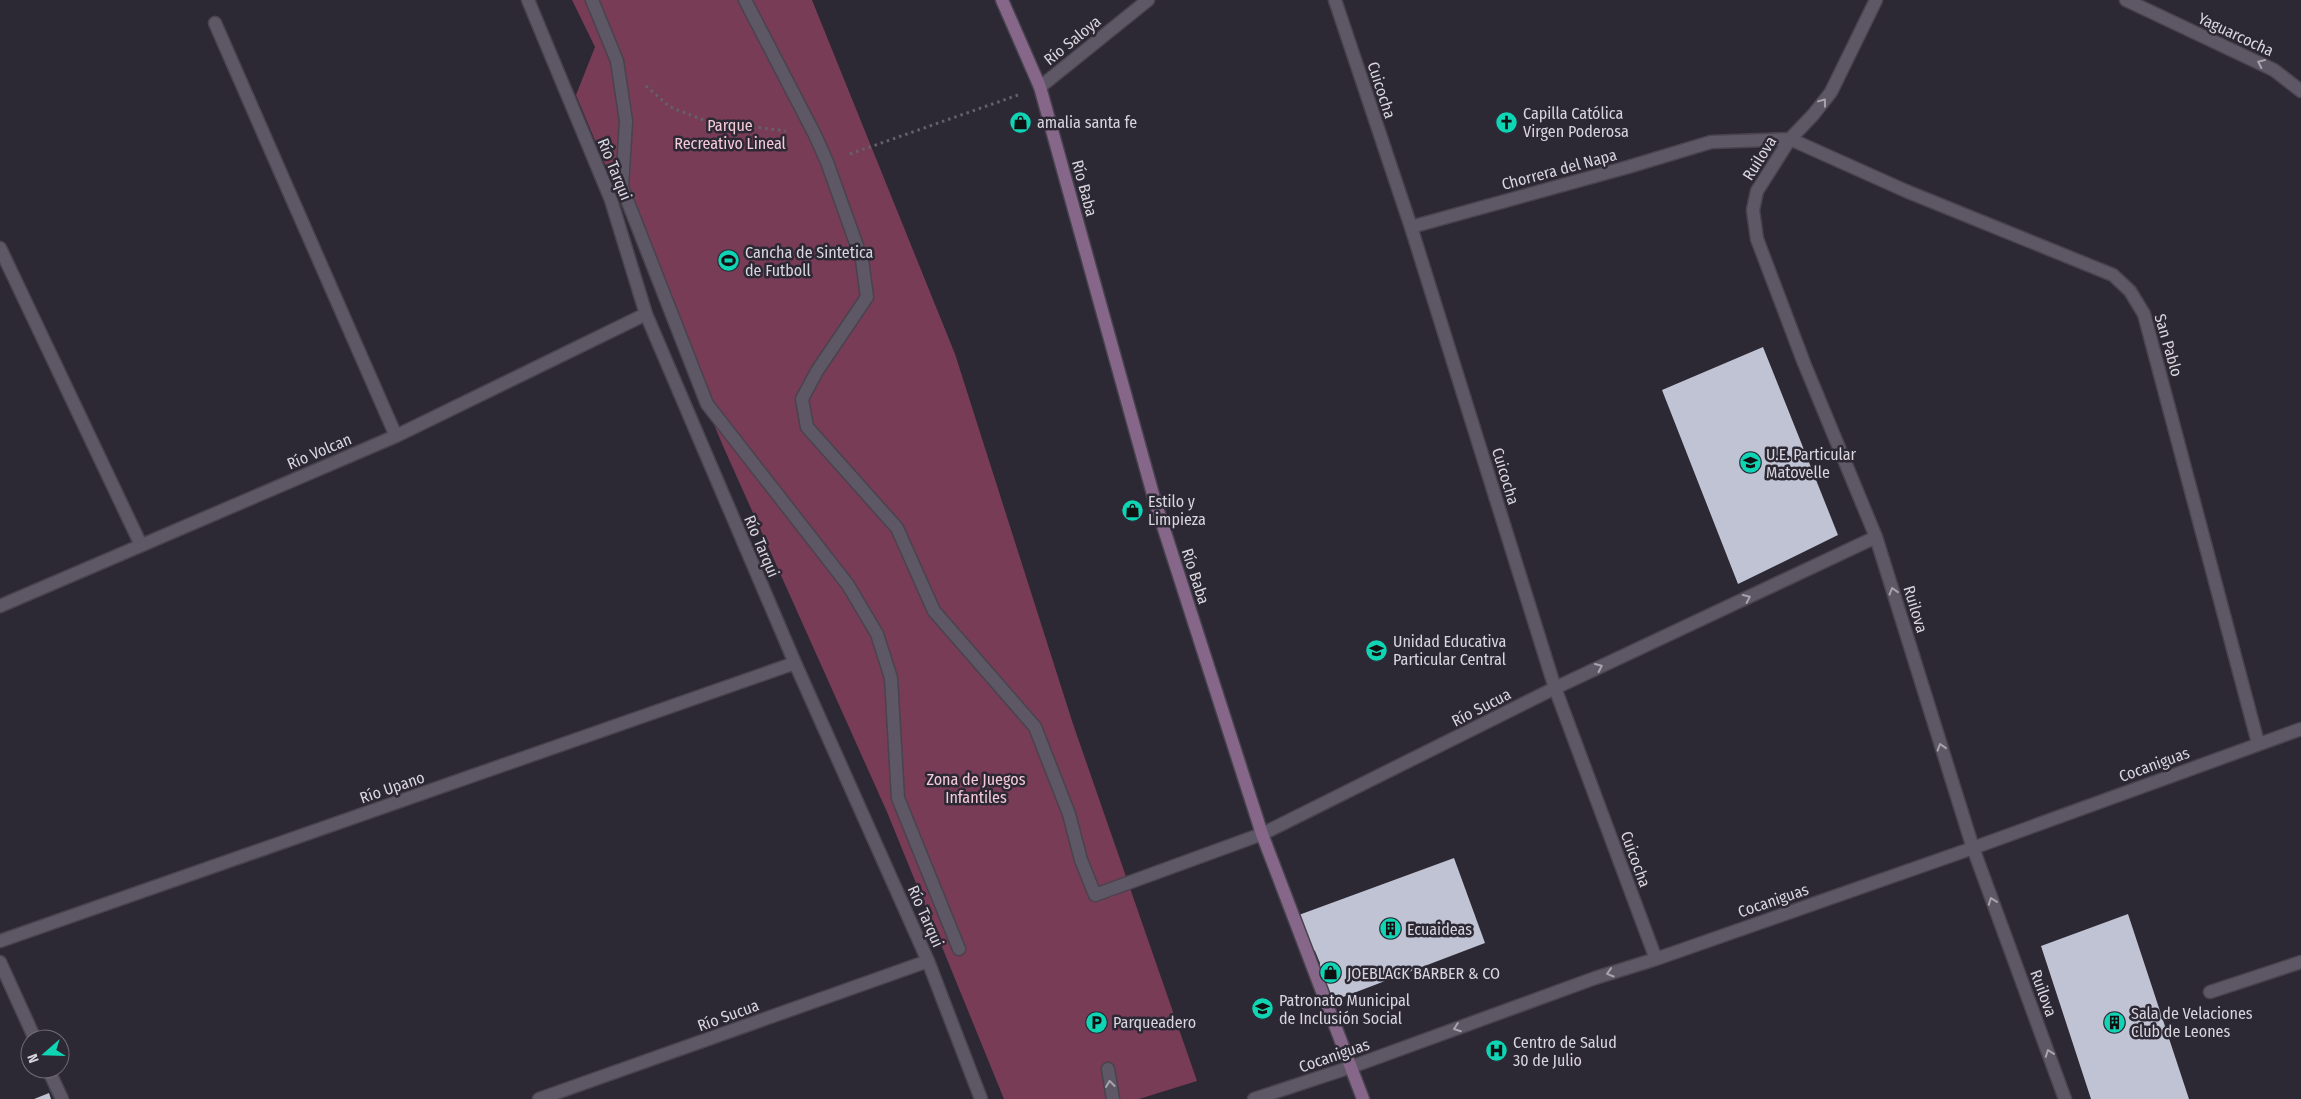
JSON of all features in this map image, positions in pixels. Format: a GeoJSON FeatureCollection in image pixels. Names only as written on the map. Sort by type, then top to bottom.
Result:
{"type":"FeatureCollection","features":[{"type":"Feature","properties":{"kind":"street","name":"Río Tarqui"},"geometry":{"type":"LineString","coordinates":[[528,0],[611,200],[646,314],[795,663],[928,960],[981,1099]]}},
{"type":"Feature","properties":{"kind":"street"},"geometry":{"type":"LineString","coordinates":[[592,0],[617,61],[626,121],[622,187],[707,404],[848,585],[877,634],[891,678],[898,798],[959,948]]}},
{"type":"Feature","properties":{"kind":"street"},"geometry":{"type":"LineString","coordinates":[[745,0],[827,162]]}},
{"type":"Feature","properties":{"kind":"street","name":"Río Baba"},"geometry":{"type":"LineString","coordinates":[[1002,0],[1040,87],[1154,498],[1262,834],[1363,1099]]}},
{"type":"Feature","properties":{"kind":"street","name":"Río Saloya"},"geometry":{"type":"LineString","coordinates":[[1040,87],[1148,0]]}},
{"type":"Feature","properties":{"kind":"street","name":"Cuicocha"},"geometry":{"type":"LineString","coordinates":[[1335,0],[1411,227],[1555,688],[1656,958]]}},
{"type":"Feature","properties":{"kind":"street"},"geometry":{"type":"LineString","coordinates":[[1790,139],[1813,115],[1831,92],[1876,0]]}},
{"type":"Feature","properties":{"kind":"street","name":"Yaguarcocha"},"geometry":{"type":"LineString","coordinates":[[2126,0],[2274,70],[2301,91]]}},
{"type":"Feature","properties":{"kind":"street"},"geometry":{"type":"LineString","coordinates":[[215,23],[396,436]]}},
{"type":"Feature","properties":{"kind":"street","name":"Chorrera del Napa"},"geometry":{"type":"LineString","coordinates":[[1411,227],[1711,142],[1790,139]]}},
{"type":"Feature","properties":{"kind":"street","name":"Ruilova"},"geometry":{"type":"LineString","coordinates":[[1790,139],[1757,191],[1753,210],[1758,239],[1804,363],[1876,538],[1973,848],[2066,1099]]}},
{"type":"Feature","properties":{"kind":"street","name":"San Pablo"},"geometry":{"type":"LineString","coordinates":[[1790,139],[1906,191],[2113,274],[2130,291],[2144,314],[2258,743]]}},
{"type":"Feature","properties":{"kind":"street","name":"Río Sucua"},"geometry":{"type":"LineString","coordinates":[[827,162],[862,260],[866,297],[817,372],[802,400],[807,427],[897,528],[934,611],[1035,727],[1069,814],[1081,860],[1095,895],[1262,834],[1555,688],[1876,538]]}},
{"type":"Feature","properties":{"kind":"street"},"geometry":{"type":"LineString","coordinates":[[0,248],[141,545]]}},
{"type":"Feature","properties":{"kind":"street","name":"Río Volcan"},"geometry":{"type":"LineString","coordinates":[[0,606],[396,436],[646,314]]}},
{"type":"Feature","properties":{"kind":"street","name":"Río Upano"},"geometry":{"type":"LineString","coordinates":[[0,941],[795,663]]}},
{"type":"Feature","properties":{"kind":"street","name":"Cocaniguas"},"geometry":{"type":"LineString","coordinates":[[1254,1099],[1351,1067],[1595,978],[1973,848],[2258,743],[2301,729]]}},
{"type":"Feature","properties":{"kind":"street","name":"Río Sucua"},"geometry":{"type":"LineString","coordinates":[[538,1099],[928,960]]}},
{"type":"Feature","properties":{"kind":"street"},"geometry":{"type":"LineString","coordinates":[[0,962],[30,1029]]}},
{"type":"Feature","properties":{"kind":"street"},"geometry":{"type":"LineString","coordinates":[[2210,992],[2301,962]]}},
{"type":"Feature","properties":{"kind":"street"},"geometry":{"type":"LineString","coordinates":[[1108,1068],[1113,1099]]}},
{"type":"Feature","properties":{"kind":"street"},"geometry":{"type":"LineString","coordinates":[[53,1079],[62,1099]]}},
{"type":"Feature","properties":{"kind":"path"},"geometry":{"type":"LineString","coordinates":[[617,61],[670,107],[706,121],[815,135]]}},
{"type":"Feature","properties":{"kind":"path"},"geometry":{"type":"LineString","coordinates":[[827,162],[1040,87]]}},
{"type":"Feature","properties":{"kind":"green space","name":"Parque Recreativo Lineal"},"geometry":{"type":"Polygon","coordinates":[[[572,0],[812,0],[955,354],[1073,724],[1197,1081],[1139,1099],[1004,1099],[887,812],[723,446],[576,95],[595,47],[572,0]]]}},
{"type":"Feature","properties":{"kind":"building","name":"U.E. Particular Matovelle"},"geometry":{"type":"Polygon","coordinates":[[[1763,347],[1838,535],[1738,584],[1662,390],[1763,347]]]}},
{"type":"Feature","properties":{"kind":"building","name":"Ecuaideas"},"geometry":{"type":"Polygon","coordinates":[[[1454,858],[1485,943],[1330,1002],[1318,973],[1320,963],[1315,951],[1307,944],[1296,916],[1454,858]]]}},
{"type":"Feature","properties":{"kind":"building","name":"Sala de Velaciones Club de Leones"},"geometry":{"type":"Polygon","coordinates":[[[2128,914],[2189,1099],[2091,1099],[2041,946],[2128,914]]]}},
{"type":"Feature","properties":{"kind":"building"},"geometry":{"type":"Polygon","coordinates":[[[49,1093],[51,1099],[34,1099],[49,1093]]]}},
{"type":"Feature","properties":{"kind":"place","name":"amalia santa fe"},"geometry":{"type":"Point","coordinates":[1021,122]}},
{"type":"Feature","properties":{"kind":"place","name":"Capilla Católica Virgen Poderosa"},"geometry":{"type":"Point","coordinates":[1507,122]}},
{"type":"Feature","properties":{"kind":"place","name":"Cancha de Sintetica de Futboll"},"geometry":{"type":"Point","coordinates":[729,261]}},
{"type":"Feature","properties":{"kind":"place","name":"U.E. Particular Matovelle"},"geometry":{"type":"Point","coordinates":[1750,463]}},
{"type":"Feature","properties":{"kind":"place","name":"Estilo y Limpieza"},"geometry":{"type":"Point","coordinates":[1132,510]}},
{"type":"Feature","properties":{"kind":"place","name":"Unidad Educativa Particular Central"},"geometry":{"type":"Point","coordinates":[1377,650]}},
{"type":"Feature","properties":{"kind":"place","name":"Ecuaideas"},"geometry":{"type":"Point","coordinates":[1391,929]}},
{"type":"Feature","properties":{"kind":"place","name":"JOEBLACK BARBER & CO"},"geometry":{"type":"Point","coordinates":[1331,973]}},
{"type":"Feature","properties":{"kind":"place","name":"Patronato Municipal de Inclusión Social"},"geometry":{"type":"Point","coordinates":[1263,1009]}},
{"type":"Feature","properties":{"kind":"place","name":"Parqueadero"},"geometry":{"type":"Point","coordinates":[1097,1022]}},
{"type":"Feature","properties":{"kind":"place","name":"Sala de Velaciones Club de Leones"},"geometry":{"type":"Point","coordinates":[2115,1022]}},
{"type":"Feature","properties":{"kind":"place","name":"Centro de Salud 30 de Julio"},"geometry":{"type":"Point","coordinates":[1497,1051]}},
{"type":"Feature","properties":{"kind":"park label","name":"Zona de Juegos Infantiles"},"geometry":{"type":"Point","coordinates":[976,788]}}]}
